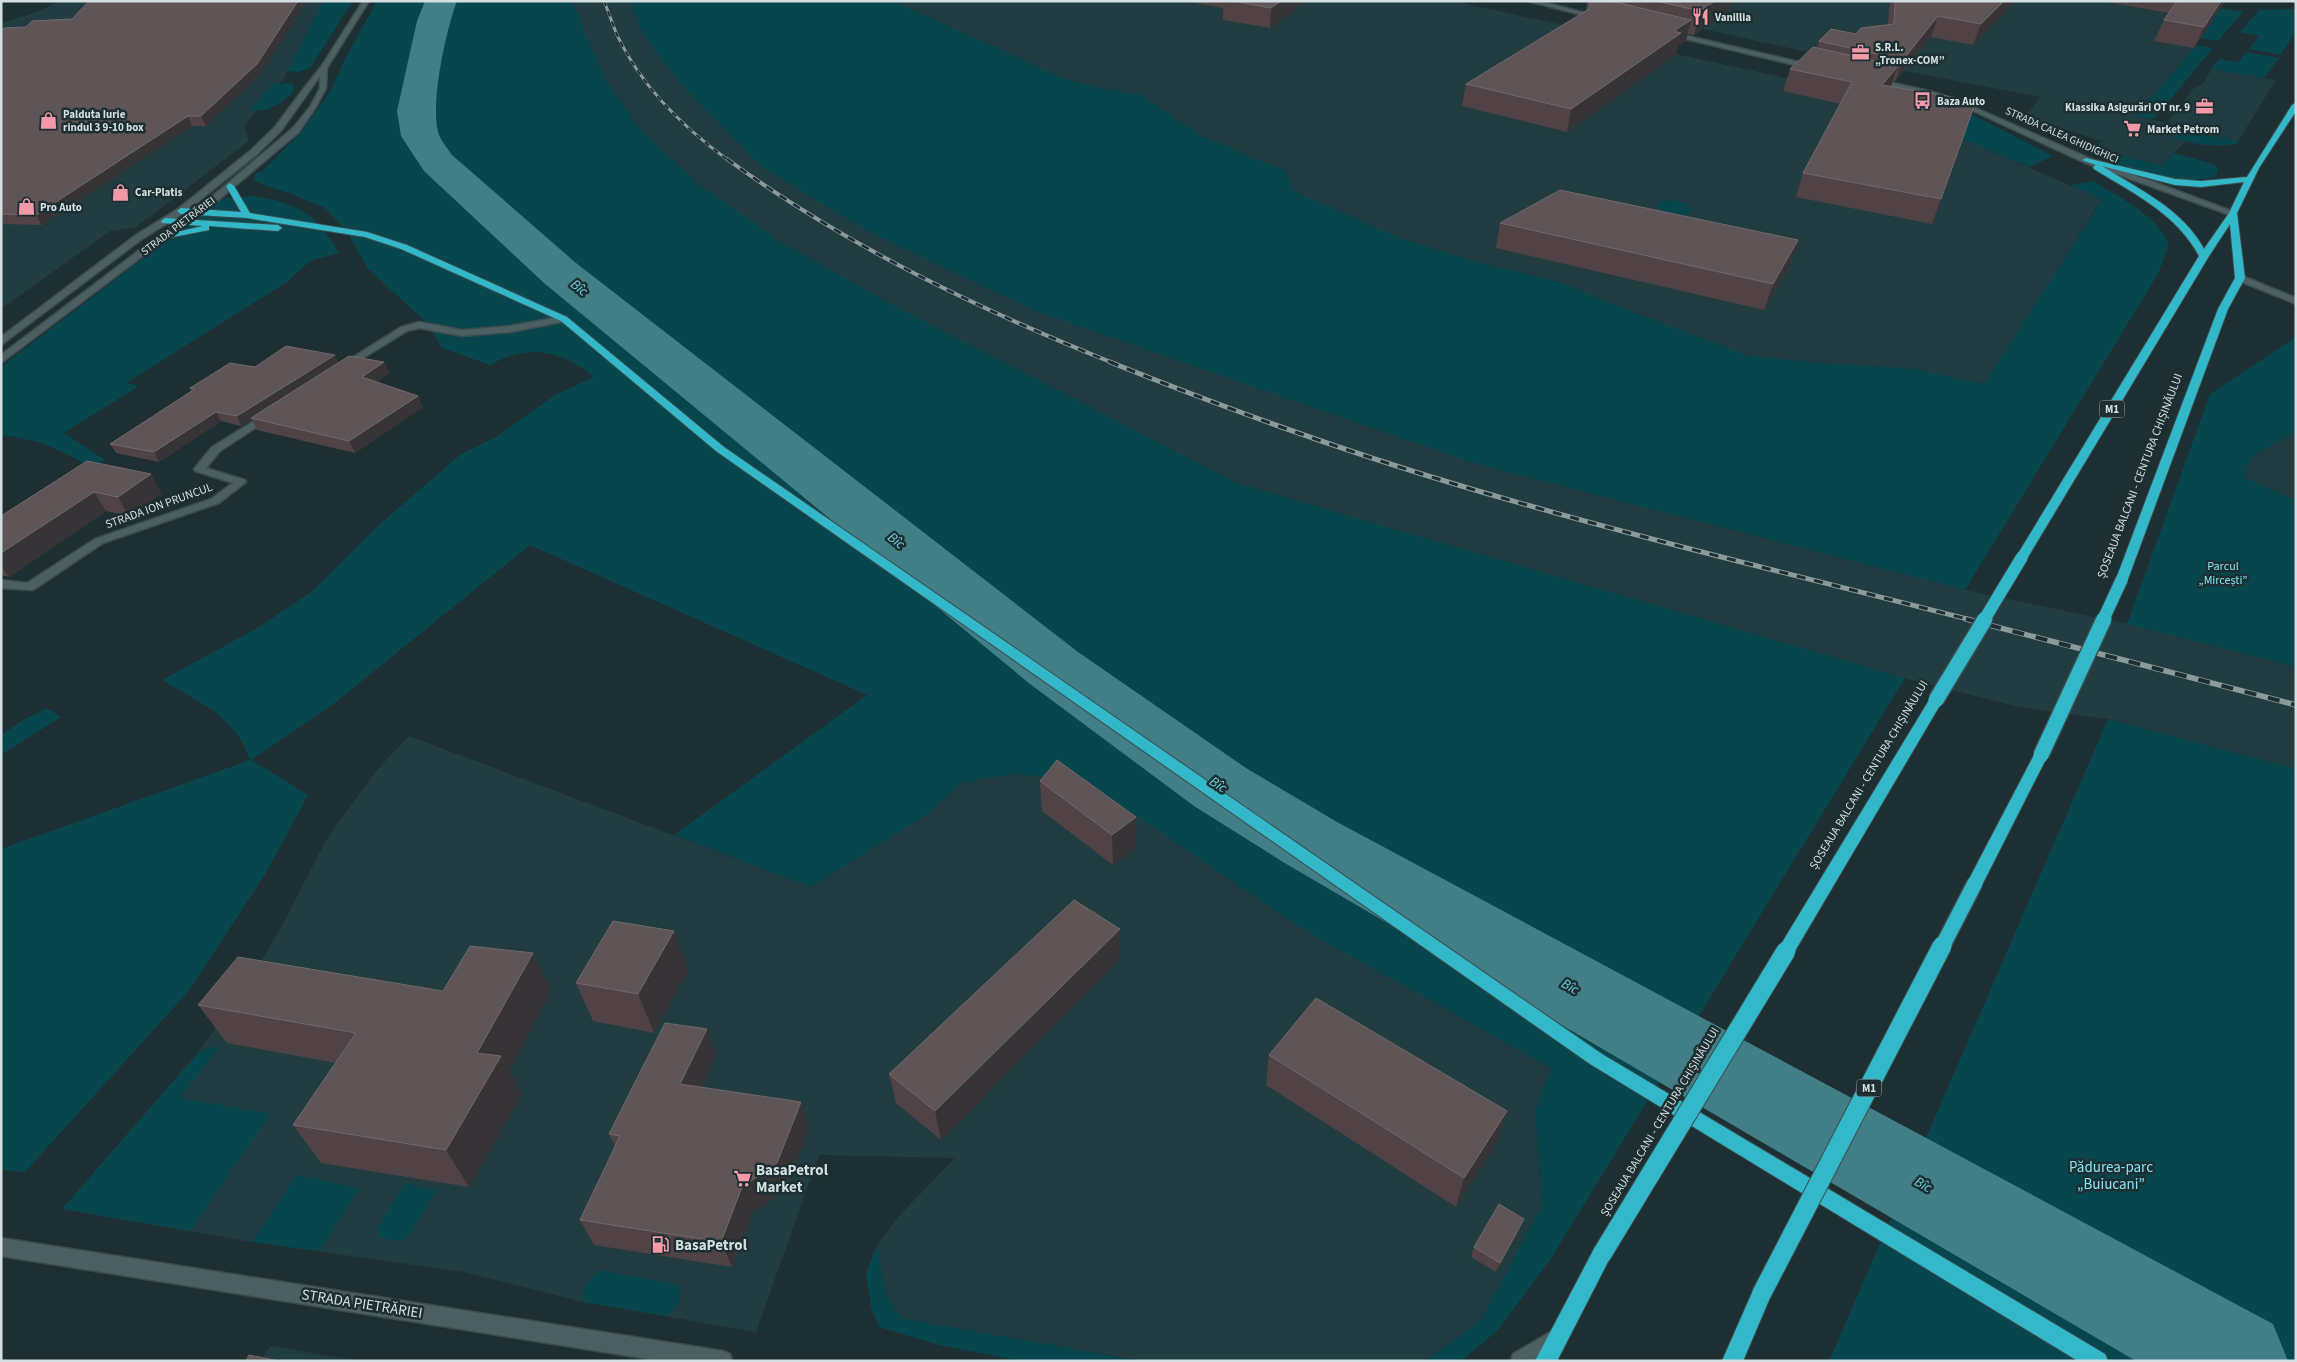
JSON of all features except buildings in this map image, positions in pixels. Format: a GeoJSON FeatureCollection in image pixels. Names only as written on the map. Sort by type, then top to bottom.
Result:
{"type":"FeatureCollection","features":[{"type":"Feature","properties":{"kind":"highway","name":"ȘOSEAUA BALCANI - CENTURA CHIȘINĂULUI"},"geometry":{"type":"LineString","coordinates":[[1545,1361],[1602,1254],[2204,256],[2233,213],[2250,179],[2296,105]]}},
{"type":"Feature","properties":{"kind":"highway"},"geometry":{"type":"LineString","coordinates":[[2086,160],[2175,182],[2201,184],[2250,179]]}},
{"type":"Feature","properties":{"kind":"highway"},"geometry":{"type":"LineString","coordinates":[[2086,160],[2176,218],[2198,242],[2204,256]]}},
{"type":"Feature","properties":{"kind":"highway"},"geometry":{"type":"LineString","coordinates":[[230,186],[247,215]]}},
{"type":"Feature","properties":{"kind":"highway"},"geometry":{"type":"LineString","coordinates":[[181,211],[247,215],[356,233],[404,247],[564,319],[720,449],[1596,1059],[2098,1361]]}},
{"type":"Feature","properties":{"kind":"highway"},"geometry":{"type":"LineString","coordinates":[[2233,213],[2240,278]]}},
{"type":"Feature","properties":{"kind":"highway"},"geometry":{"type":"LineString","coordinates":[[165,221],[356,233]]}},
{"type":"Feature","properties":{"kind":"highway"},"geometry":{"type":"LineString","coordinates":[[161,238],[232,224]]}},
{"type":"Feature","properties":{"kind":"highway","name":"ȘOSEAUA BALCANI - CENTURA CHIȘINĂULUI"},"geometry":{"type":"LineString","coordinates":[[1732,1361],[1762,1293],[2041,755],[2122,579],[2223,310],[2240,278]]}},
{"type":"Feature","properties":{"kind":"street","name":"STRADA PIETRĂRIEI"},"geometry":{"type":"LineString","coordinates":[[1,342],[139,237],[181,211],[253,153],[278,129],[306,89],[324,68],[366,1]]}},
{"type":"Feature","properties":{"kind":"street"},"geometry":{"type":"LineString","coordinates":[[1530,1],[1608,20]]}},
{"type":"Feature","properties":{"kind":"street"},"geometry":{"type":"LineString","coordinates":[[1664,32],[1817,68]]}},
{"type":"Feature","properties":{"kind":"street","name":"STRADA PIETRĂRIEI"},"geometry":{"type":"LineString","coordinates":[[1,360],[161,238],[199,212],[296,130],[313,107],[323,88],[324,68]]}},
{"type":"Feature","properties":{"kind":"street","name":"STRADA CALEA GHIDIGHICI"},"geometry":{"type":"LineString","coordinates":[[1869,79],[1931,93],[1967,106],[2086,160],[2180,196],[2233,213]]}},
{"type":"Feature","properties":{"kind":"street"},"geometry":{"type":"LineString","coordinates":[[2240,278],[2296,301]]}},
{"type":"Feature","properties":{"kind":"street"},"geometry":{"type":"LineString","coordinates":[[331,374],[404,329],[419,326],[462,333],[510,329],[564,319]]}},
{"type":"Feature","properties":{"kind":"street","name":"STRADA ION PRUNCUL"},"geometry":{"type":"LineString","coordinates":[[1,584],[30,587],[100,541],[215,501],[241,482],[200,469],[216,449],[282,406]]}},
{"type":"Feature","properties":{"kind":"street","name":"STRADA PIETRĂRIEI"},"geometry":{"type":"LineString","coordinates":[[1,1247],[723,1361]]}},
{"type":"Feature","properties":{"kind":"street"},"geometry":{"type":"LineString","coordinates":[[1520,1361],[1559,1336]]}},
{"type":"Feature","properties":{"kind":"shaded area"},"geometry":{"type":"Polygon","coordinates":[[[60,1],[323,1],[284,78],[244,126],[249,141],[136,227],[110,231],[1,309],[1,23],[37,12],[60,1]]]}},
{"type":"Feature","properties":{"kind":"shaded area"},"geometry":{"type":"Polygon","coordinates":[[[572,1],[630,1],[642,33],[760,166],[874,235],[1038,312],[1476,464],[1965,590],[2127,624],[2296,667],[2296,769],[2108,719],[2019,707],[1905,678],[1237,483],[886,301],[781,242],[698,184],[641,130],[605,79],[572,1]]]}},
{"type":"Feature","properties":{"kind":"shaded area"},"geometry":{"type":"Polygon","coordinates":[[[893,1],[1453,1],[1586,30],[1581,33],[1826,87],[1846,103],[1962,139],[2102,199],[1985,384],[1916,369],[1808,362],[1746,355],[1560,282],[1473,261],[1400,238],[1294,191],[1286,171],[1202,136],[1140,94],[1103,89],[1063,78],[893,1]]]}},
{"type":"Feature","properties":{"kind":"shaded area"},"geometry":{"type":"Polygon","coordinates":[[[1588,1],[2226,1],[2194,48],[2135,116],[2167,123],[2193,89],[2204,83],[2211,69],[2276,80],[2238,141],[2193,132],[2161,165],[2098,150],[2106,142],[2064,129],[2021,120],[2041,97],[1820,55],[1588,3],[1588,1]]]}},
{"type":"Feature","properties":{"kind":"shaded area"},"geometry":{"type":"Polygon","coordinates":[[[2296,431],[2296,501],[2244,477],[2252,457],[2296,431]]]}},
{"type":"Feature","properties":{"kind":"shaded area"},"geometry":{"type":"Polygon","coordinates":[[[409,736],[811,887],[928,814],[961,783],[1012,774],[1055,777],[1090,787],[1122,806],[1299,927],[1551,1068],[1535,1111],[1542,1206],[1481,1320],[1425,1361],[1141,1361],[901,1318],[885,1292],[877,1245],[899,1216],[955,1158],[819,1155],[756,1332],[583,1302],[464,1272],[252,1242],[62,1209],[200,1050],[247,984],[282,926],[326,840],[376,771],[409,736]]]}},
{"type":"Feature","properties":{"kind":"shaded area"},"geometry":{"type":"Polygon","coordinates":[[[270,1346],[362,1361],[261,1361],[270,1346]]]}},
{"type":"Feature","properties":{"kind":"green space"},"geometry":{"type":"Polygon","coordinates":[[[323,1],[353,1],[310,68],[298,72],[287,71],[323,1]]]}},
{"type":"Feature","properties":{"kind":"green space"},"geometry":{"type":"Polygon","coordinates":[[[377,1],[572,1],[605,79],[641,130],[698,184],[781,242],[886,301],[1237,483],[1905,678],[1552,1257],[1498,1330],[1461,1361],[1425,1361],[1481,1320],[1542,1206],[1535,1111],[1551,1068],[1299,927],[1122,806],[1090,787],[1056,777],[1012,774],[961,783],[928,814],[811,887],[674,835],[867,695],[530,545],[331,706],[251,760],[308,795],[266,873],[188,992],[25,1172],[1,1170],[1,849],[250,760],[236,732],[215,712],[162,680],[259,627],[311,592],[381,523],[461,454],[496,437],[555,395],[594,377],[569,361],[544,353],[518,354],[490,365],[442,348],[427,323],[368,269],[348,233],[325,208],[254,180],[255,173],[262,172],[302,131],[331,90],[345,59],[377,1]]]}},
{"type":"Feature","properties":{"kind":"green space"},"geometry":{"type":"Polygon","coordinates":[[[630,1],[893,1],[1063,78],[1103,89],[1140,94],[1202,136],[1286,171],[1294,191],[1400,238],[1473,261],[1560,282],[1746,355],[1808,362],[1916,369],[1984,384],[2102,200],[2070,185],[2093,181],[2146,215],[2163,233],[2169,244],[2158,274],[1965,590],[1476,464],[1038,312],[874,235],[760,166],[679,82],[642,33],[630,1]]]}},
{"type":"Feature","properties":{"kind":"green space"},"geometry":{"type":"Polygon","coordinates":[[[2221,8],[2243,12],[2218,41],[2201,38],[2221,8]]]}},
{"type":"Feature","properties":{"kind":"green space"},"geometry":{"type":"Polygon","coordinates":[[[2296,9],[2296,31],[2281,55],[2249,49],[2259,36],[2240,32],[2259,10],[2296,9]]]}},
{"type":"Feature","properties":{"kind":"green space"},"geometry":{"type":"Polygon","coordinates":[[[2197,45],[2213,48],[2154,119],[2135,116],[2197,45]]]}},
{"type":"Feature","properties":{"kind":"green space"},"geometry":{"type":"Polygon","coordinates":[[[2246,52],[2279,58],[2264,78],[2211,69],[2219,59],[2238,62],[2246,52]]]}},
{"type":"Feature","properties":{"kind":"green space"},"geometry":{"type":"Polygon","coordinates":[[[293,83],[294,91],[285,100],[268,109],[250,110],[272,84],[293,83]]]}},
{"type":"Feature","properties":{"kind":"green space"},"geometry":{"type":"Polygon","coordinates":[[[1971,114],[2053,156],[2029,167],[1962,139],[1971,114]]]}},
{"type":"Feature","properties":{"kind":"green space"},"geometry":{"type":"Polygon","coordinates":[[[2169,127],[2238,141],[2237,144],[2218,146],[2190,142],[2163,133],[2169,127]]]}},
{"type":"Feature","properties":{"kind":"green space"},"geometry":{"type":"Polygon","coordinates":[[[2106,142],[2099,150],[2161,165],[2174,153],[2213,164],[2217,167],[2218,171],[2215,177],[2186,179],[2169,178],[2134,171],[2118,165],[2094,149],[2100,143],[2106,142]]]}},
{"type":"Feature","properties":{"kind":"green space"},"geometry":{"type":"Polygon","coordinates":[[[252,196],[279,201],[305,212],[322,227],[339,253],[310,261],[287,282],[126,383],[139,386],[64,433],[105,460],[90,467],[69,455],[36,442],[1,435],[1,367],[218,201],[226,198],[252,196]]]}},
{"type":"Feature","properties":{"kind":"green space"},"geometry":{"type":"Polygon","coordinates":[[[1665,200],[1683,202],[1692,209],[1679,215],[1667,214],[1658,209],[1656,205],[1665,200]]]}},
{"type":"Feature","properties":{"kind":"green space","name":"Parcul „Mircești”"},"geometry":{"type":"Polygon","coordinates":[[[2296,337],[2296,431],[2252,457],[2244,477],[2296,501],[2296,667],[2127,624],[2210,394],[2296,337]]]}},
{"type":"Feature","properties":{"kind":"green space"},"geometry":{"type":"Polygon","coordinates":[[[47,708],[61,717],[1,755],[1,735],[23,720],[47,708]]]}},
{"type":"Feature","properties":{"kind":"green space","name":"Pădurea-parc „Buiucani”"},"geometry":{"type":"Polygon","coordinates":[[[2108,719],[2296,769],[2296,1361],[1829,1361],[2108,719]]]}},
{"type":"Feature","properties":{"kind":"green space"},"geometry":{"type":"Polygon","coordinates":[[[220,1046],[180,1098],[271,1114],[190,1231],[62,1209],[200,1051],[220,1046]]]}},
{"type":"Feature","properties":{"kind":"green space"},"geometry":{"type":"Polygon","coordinates":[[[296,1175],[360,1188],[320,1251],[252,1242],[296,1175]]]}},
{"type":"Feature","properties":{"kind":"green space"},"geometry":{"type":"Polygon","coordinates":[[[405,1183],[437,1190],[409,1236],[402,1241],[388,1240],[378,1236],[377,1228],[405,1183]]]}},
{"type":"Feature","properties":{"kind":"green space"},"geometry":{"type":"Polygon","coordinates":[[[877,1245],[885,1292],[901,1318],[1141,1361],[1021,1361],[939,1345],[879,1327],[871,1307],[866,1274],[877,1245]]]}},
{"type":"Feature","properties":{"kind":"green space"},"geometry":{"type":"Polygon","coordinates":[[[599,1270],[680,1285],[679,1303],[667,1316],[583,1302],[585,1285],[599,1270]]]}},
{"type":"Feature","properties":{"kind":"waterway","name":"Bîc"},"geometry":{"type":"LineString","coordinates":[[441,1],[433,21],[416,111],[420,136],[438,163],[560,273],[1054,668],[1220,787],[1310,842],[2236,1361]]}},
{"type":"Feature","properties":{"kind":"railway"},"geometry":{"type":"LineString","coordinates":[[604,1],[618,37],[639,73],[680,120],[728,160]]}},
{"type":"Feature","properties":{"kind":"railway"},"geometry":{"type":"LineString","coordinates":[[727,159],[818,220],[914,273],[1012,320],[1113,363]]}},
{"type":"Feature","properties":{"kind":"railway"},"geometry":{"type":"LineString","coordinates":[[1110,362],[1287,429],[1377,460],[1468,488],[1656,540],[1971,620]]}},
{"type":"Feature","properties":{"kind":"railway"},"geometry":{"type":"LineString","coordinates":[[1966,619],[2296,705]]}},
{"type":"Feature","properties":{"kind":"place","name":"Vanillia"},"geometry":{"type":"Point","coordinates":[1701,17]}},
{"type":"Feature","properties":{"kind":"place","name":"S.R.L. „Tronex-COM”"},"geometry":{"type":"Point","coordinates":[1861,53]}},
{"type":"Feature","properties":{"kind":"place","name":"Baza Auto"},"geometry":{"type":"Point","coordinates":[1923,101]}},
{"type":"Feature","properties":{"kind":"place","name":"Klassika Asigurări OT nr. 9"},"geometry":{"type":"Point","coordinates":[2204,107]}},
{"type":"Feature","properties":{"kind":"place","name":"Palduta Iurie rindul 3 9-10 box"},"geometry":{"type":"Point","coordinates":[49,120]}},
{"type":"Feature","properties":{"kind":"place","name":"Market Petrom"},"geometry":{"type":"Point","coordinates":[2133,129]}},
{"type":"Feature","properties":{"kind":"place","name":"Car-Platis"},"geometry":{"type":"Point","coordinates":[121,192]}},
{"type":"Feature","properties":{"kind":"place","name":"Pro Auto"},"geometry":{"type":"Point","coordinates":[26,207]}},
{"type":"Feature","properties":{"kind":"place","name":"BasaPetrol Market"},"geometry":{"type":"Point","coordinates":[742,1179]}},
{"type":"Feature","properties":{"kind":"place","name":"BasaPetrol"},"geometry":{"type":"Point","coordinates":[661,1245]}}]}
